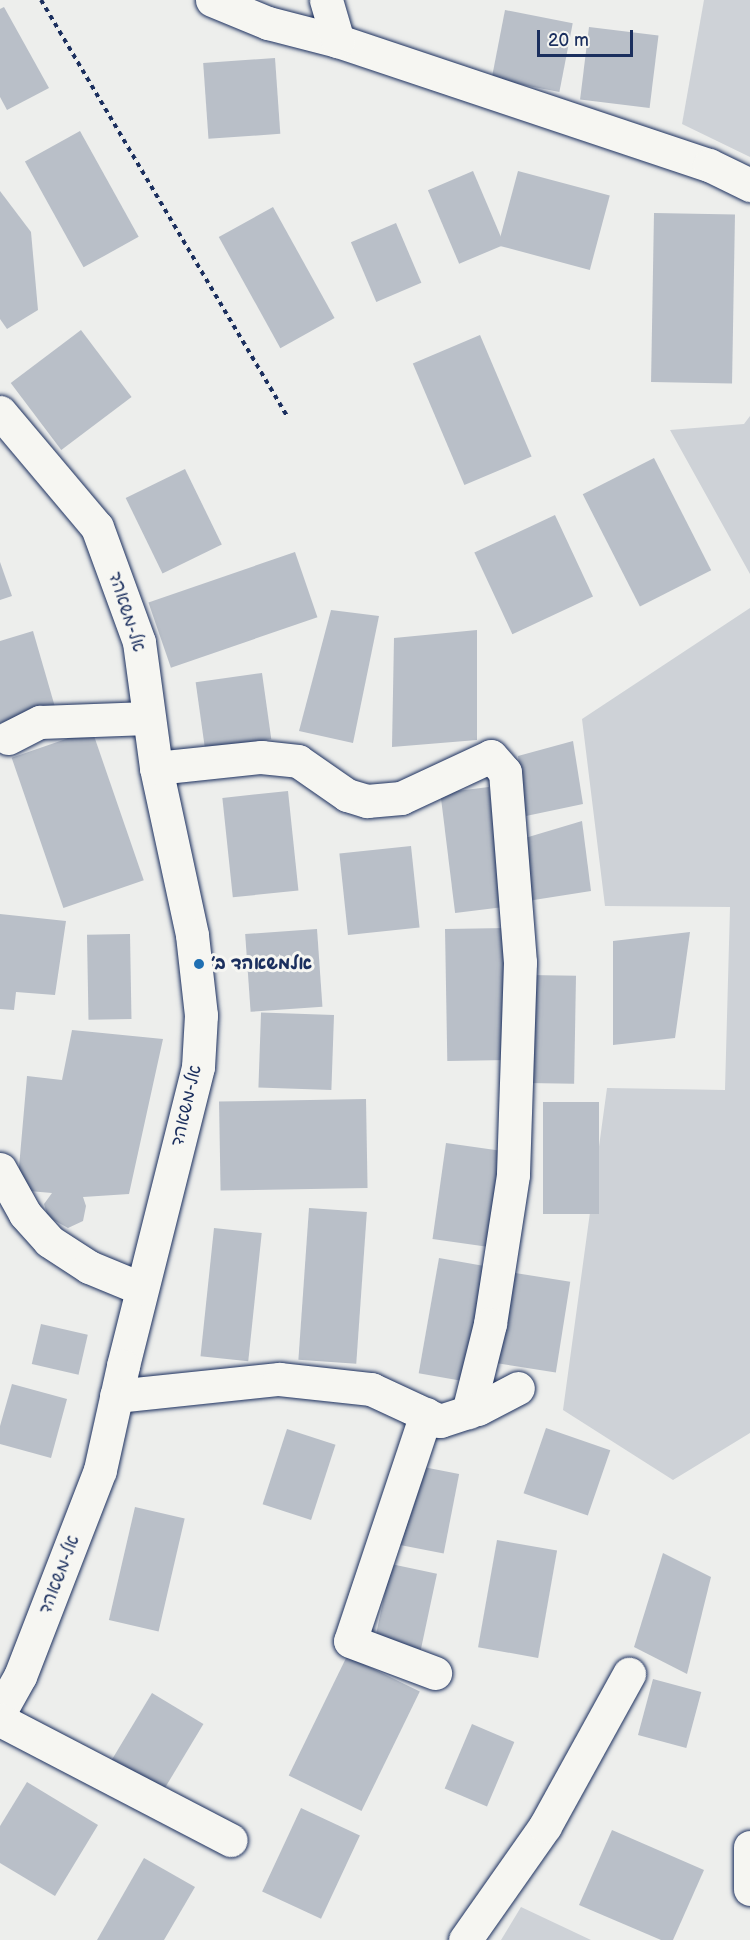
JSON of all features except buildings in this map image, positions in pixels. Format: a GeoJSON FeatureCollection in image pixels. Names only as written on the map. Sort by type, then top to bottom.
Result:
{"type":"FeatureCollection","features":[{"type":"Feature","properties":{"kind":"street"},"geometry":{"type":"LineString","coordinates":[[212,0],[268,23],[338,41],[709,165],[750,185]]}},
{"type":"Feature","properties":{"kind":"street"},"geometry":{"type":"LineString","coordinates":[[326,0],[338,41]]}},
{"type":"Feature","properties":{"kind":"street","name":"אל-משאהד"},"geometry":{"type":"LineString","coordinates":[[0,412],[97,527],[139,642],[156,768],[192,935],[201,1015],[198,1067],[142,1289],[100,1470],[10,1673],[0,1712]]}},
{"type":"Feature","properties":{"kind":"street"},"geometry":{"type":"LineString","coordinates":[[8,738],[40,722],[148,718]]}},
{"type":"Feature","properties":{"kind":"street"},"geometry":{"type":"LineString","coordinates":[[156,768],[261,758],[298,761],[347,795],[367,801],[401,798],[491,756],[505,772],[520,962],[513,1175],[490,1324],[468,1412]]}},
{"type":"Feature","properties":{"kind":"street"},"geometry":{"type":"LineString","coordinates":[[0,1169],[25,1214],[49,1241],[89,1267],[142,1289]]}},
{"type":"Feature","properties":{"kind":"street"},"geometry":{"type":"LineString","coordinates":[[116,1396],[279,1379],[371,1389],[440,1421],[468,1412],[518,1388]]}},
{"type":"Feature","properties":{"kind":"street"},"geometry":{"type":"LineString","coordinates":[[426,1414],[350,1641],[435,1674]]}},
{"type":"Feature","properties":{"kind":"street"},"geometry":{"type":"LineString","coordinates":[[465,1940],[545,1826],[629,1674]]}},
{"type":"Feature","properties":{"kind":"street"},"geometry":{"type":"LineString","coordinates":[[0,1720],[231,1840]]}},
{"type":"Feature","properties":{"kind":"street"},"geometry":{"type":"LineString","coordinates":[[750,1847],[750,1889]]}},
{"type":"Feature","properties":{"kind":"path"},"geometry":{"type":"LineString","coordinates":[[41,0],[286,415]]}},
{"type":"Feature","properties":{"kind":"shaded area"},"geometry":{"type":"Polygon","coordinates":[[[704,0],[750,0],[750,157],[682,124],[704,0]]]}},
{"type":"Feature","properties":{"kind":"shaded area"},"geometry":{"type":"Polygon","coordinates":[[[750,416],[750,574],[670,430],[744,424],[750,416]]]}},
{"type":"Feature","properties":{"kind":"shaded area"},"geometry":{"type":"Polygon","coordinates":[[[750,608],[750,1433],[673,1480],[563,1410],[607,1088],[725,1090],[730,907],[605,906],[582,719],[750,608]]]}},
{"type":"Feature","properties":{"kind":"shaded area"},"geometry":{"type":"Polygon","coordinates":[[[521,1907],[591,1940],[501,1940],[521,1907]]]}},
{"type":"Feature","properties":{"kind":"place","name":"אלמשאהד ב׳"},"geometry":{"type":"Point","coordinates":[199,964]}}]}
